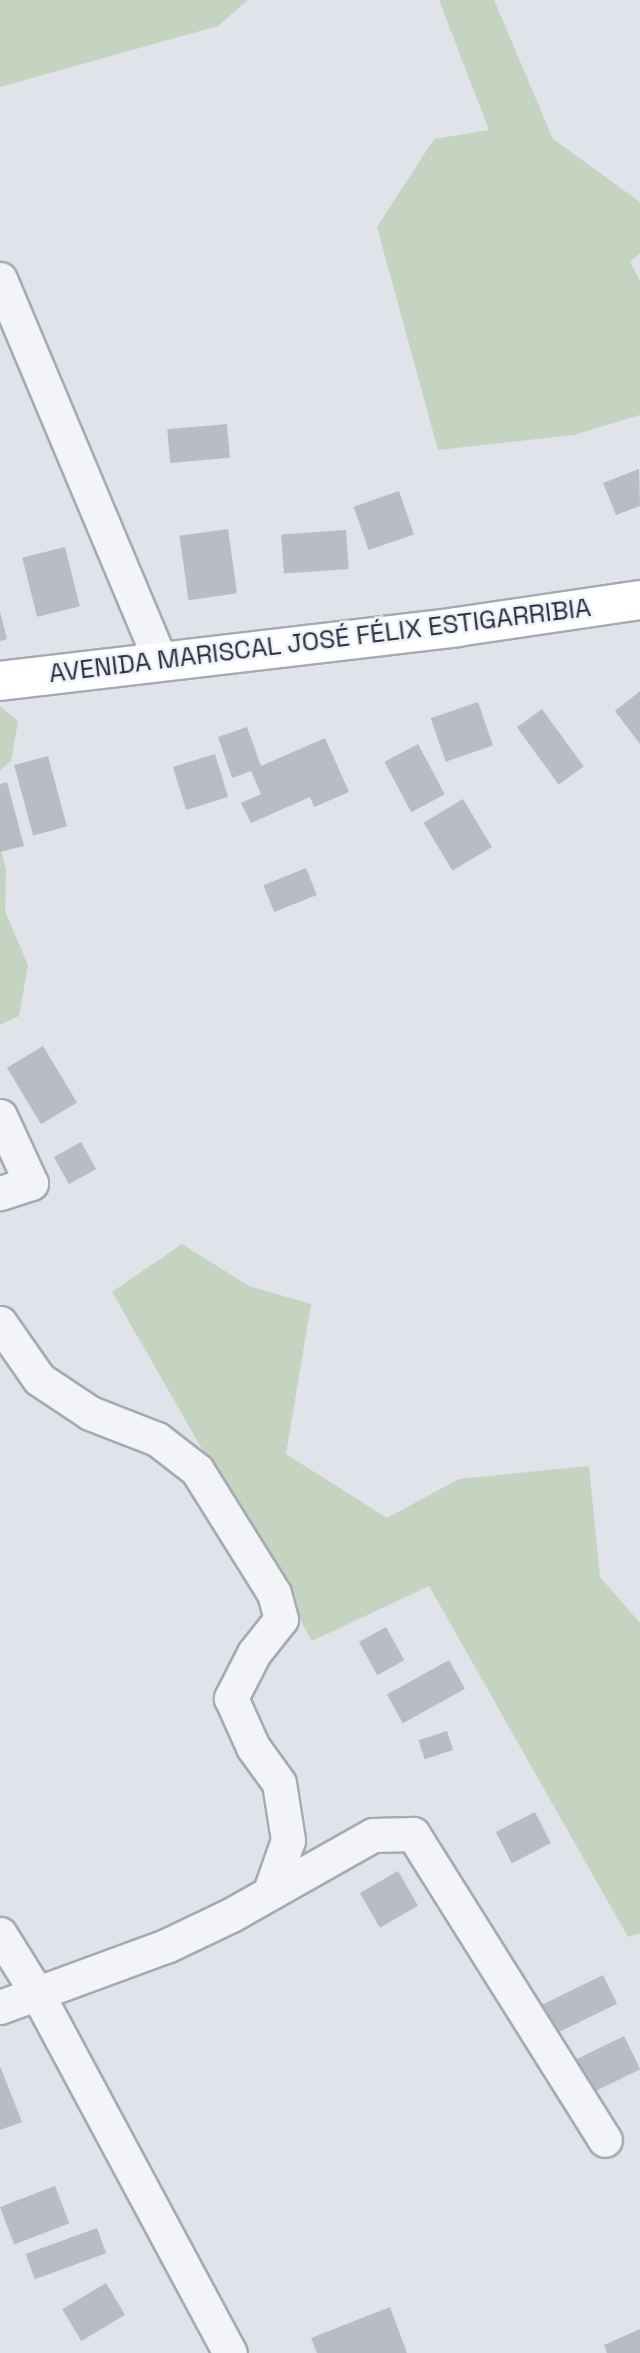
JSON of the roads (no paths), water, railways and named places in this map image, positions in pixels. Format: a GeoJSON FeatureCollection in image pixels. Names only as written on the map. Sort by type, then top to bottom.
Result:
{"type":"FeatureCollection","features":[{"type":"Feature","properties":{"kind":"main road","name":"AVENIDA MARISCAL JOSÉ FÉLIX ESTIGARRIBIA"},"geometry":{"type":"LineString","coordinates":[[0,681],[640,600]]}},
{"type":"Feature","properties":{"kind":"street"},"geometry":{"type":"LineString","coordinates":[[0,279],[161,662]]}},
{"type":"Feature","properties":{"kind":"street"},"geometry":{"type":"LineString","coordinates":[[0,1116],[31,1182],[0,1193]]}},
{"type":"Feature","properties":{"kind":"street"},"geometry":{"type":"LineString","coordinates":[[0,1323],[39,1380],[90,1413],[157,1439],[197,1470],[274,1594],[281,1619],[254,1654],[231,1698],[253,1747],[279,1783],[288,1840],[270,1891]]}},
{"type":"Feature","properties":{"kind":"street"},"geometry":{"type":"LineString","coordinates":[[0,2007],[166,1946],[373,1835],[413,1834],[605,2140]]}},
{"type":"Feature","properties":{"kind":"street"},"geometry":{"type":"LineString","coordinates":[[0,1934],[38,1995],[230,2353]]}}]}
